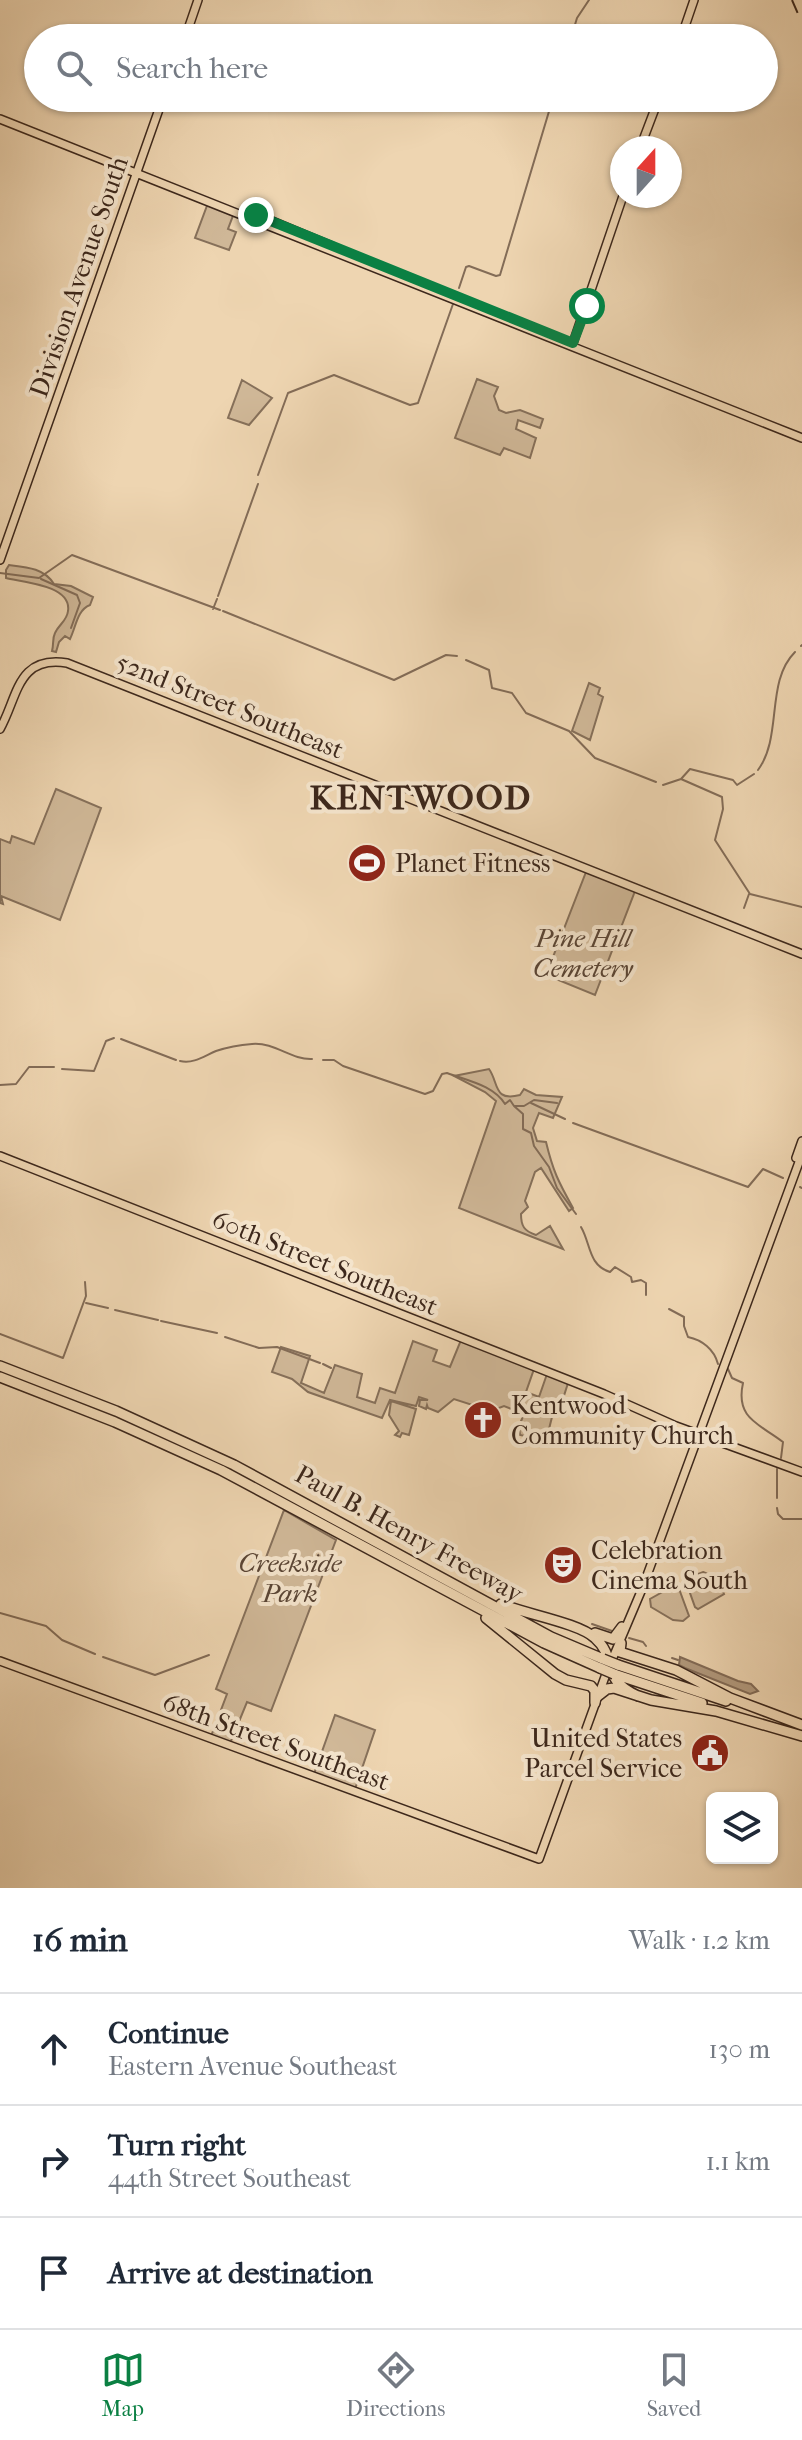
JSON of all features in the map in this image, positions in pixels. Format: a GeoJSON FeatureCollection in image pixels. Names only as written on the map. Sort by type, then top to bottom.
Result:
{"type":"FeatureCollection","features":[{"type":"Feature","properties":{"kind":"highway","name":"Paul B. Henry Freeway"},"geometry":{"type":"LineString","coordinates":[[0,1366],[266,1481],[551,1637],[609,1665],[802,1736]]}},
{"type":"Feature","properties":{"kind":"highway","name":"Paul B. Henry Freeway"},"geometry":{"type":"LineString","coordinates":[[0,1377],[172,1441]]}},
{"type":"Feature","properties":{"kind":"highway","name":"Paul B. Henry Freeway"},"geometry":{"type":"LineString","coordinates":[[187,1448],[544,1643],[802,1725]]}},
{"type":"Feature","properties":{"kind":"highway"},"geometry":{"type":"LineString","coordinates":[[366,1547],[480,1614],[563,1678],[591,1686],[596,1700]]}},
{"type":"Feature","properties":{"kind":"highway"},"geometry":{"type":"LineString","coordinates":[[390,1548],[490,1599],[594,1637],[603,1649],[618,1685],[638,1696]]}},
{"type":"Feature","properties":{"kind":"highway"},"geometry":{"type":"LineString","coordinates":[[553,1622],[584,1628],[611,1639],[622,1627]]}},
{"type":"Feature","properties":{"kind":"highway"},"geometry":{"type":"LineString","coordinates":[[621,1643],[622,1654],[656,1662],[736,1700],[802,1725]]}},
{"type":"Feature","properties":{"kind":"highway"},"geometry":{"type":"LineString","coordinates":[[538,1660],[559,1674],[577,1679],[594,1677],[609,1665],[628,1658],[656,1662]]}},
{"type":"Feature","properties":{"kind":"highway"},"geometry":{"type":"LineString","coordinates":[[596,1700],[611,1688],[716,1711],[802,1736]]}},
{"type":"Feature","properties":{"kind":"main road"},"geometry":{"type":"LineString","coordinates":[[190,24],[198,0]]}},
{"type":"Feature","properties":{"kind":"main road"},"geometry":{"type":"LineString","coordinates":[[686,24],[694,0]]}},
{"type":"Feature","properties":{"kind":"main road","name":"Division Avenue South"},"geometry":{"type":"LineString","coordinates":[[0,560],[158,112]]}},
{"type":"Feature","properties":{"kind":"main road"},"geometry":{"type":"LineString","coordinates":[[645,136],[654,112]]}},
{"type":"Feature","properties":{"kind":"main road"},"geometry":{"type":"LineString","coordinates":[[0,116],[709,399]]}},
{"type":"Feature","properties":{"kind":"main road"},"geometry":{"type":"LineString","coordinates":[[573,343],[619,208]]}},
{"type":"Feature","properties":{"kind":"main road"},"geometry":{"type":"LineString","coordinates":[[573,343],[586,312],[592,286]]}},
{"type":"Feature","properties":{"kind":"main road"},"geometry":{"type":"LineString","coordinates":[[586,301],[586,312]]}},
{"type":"Feature","properties":{"kind":"main road"},"geometry":{"type":"LineString","coordinates":[[542,333],[573,343],[657,381],[802,435]]}},
{"type":"Feature","properties":{"kind":"main road"},"geometry":{"type":"LineString","coordinates":[[657,381],[666,380]]}},
{"type":"Feature","properties":{"kind":"main road","name":"52nd Street Southeast"},"geometry":{"type":"LineString","coordinates":[[0,729],[20,680],[28,671],[44,663],[62,662],[802,954]]}},
{"type":"Feature","properties":{"kind":"main road"},"geometry":{"type":"LineString","coordinates":[[596,1700],[621,1643],[700,1432],[730,1339],[802,1141]]}},
{"type":"Feature","properties":{"kind":"main road"},"geometry":{"type":"LineString","coordinates":[[720,1375],[802,1154]]}},
{"type":"Feature","properties":{"kind":"main road","name":"60th Street Southeast"},"geometry":{"type":"LineString","coordinates":[[0,1156],[802,1472]]}},
{"type":"Feature","properties":{"kind":"main road"},"geometry":{"type":"LineString","coordinates":[[791,1185],[788,1183],[794,1164]]}},
{"type":"Feature","properties":{"kind":"main road"},"geometry":{"type":"LineString","coordinates":[[729,1356],[733,1341],[730,1339]]}},
{"type":"Feature","properties":{"kind":"main road"},"geometry":{"type":"LineString","coordinates":[[609,1665],[642,1583]]}},
{"type":"Feature","properties":{"kind":"main road","name":"68th Street Southeast"},"geometry":{"type":"LineString","coordinates":[[0,1661],[539,1859],[596,1700]]}},
{"type":"Feature","properties":{"kind":"green space"},"geometry":{"type":"Polygon","coordinates":[[[208,203],[234,213],[228,229],[236,232],[229,250],[195,238],[208,203]]]}},
{"type":"Feature","properties":{"kind":"green space"},"geometry":{"type":"Polygon","coordinates":[[[477,379],[498,387],[494,396],[499,410],[506,413],[520,410],[543,419],[540,428],[518,420],[516,429],[536,438],[530,458],[504,448],[500,455],[455,438],[477,379]]]}},
{"type":"Feature","properties":{"kind":"green space"},"geometry":{"type":"Polygon","coordinates":[[[242,380],[272,398],[249,425],[228,418],[242,380]]]}},
{"type":"Feature","properties":{"kind":"green space"},"geometry":{"type":"Polygon","coordinates":[[[9,565],[34,569],[54,584],[71,586],[93,597],[80,615],[70,639],[65,636],[56,652],[52,651],[54,637],[65,620],[67,602],[62,595],[44,586],[6,578],[9,565]]]}},
{"type":"Feature","properties":{"kind":"green space"},"geometry":{"type":"Polygon","coordinates":[[[589,683],[600,688],[598,694],[603,697],[590,740],[572,731],[589,683]]]}},
{"type":"Feature","properties":{"kind":"green space"},"geometry":{"type":"Polygon","coordinates":[[[56,789],[101,808],[60,920],[1,896],[3,904],[0,903],[0,839],[10,843],[12,836],[34,844],[56,789]]]}},
{"type":"Feature","properties":{"kind":"green space","name":"Pine Hill Cemetery"},"geometry":{"type":"Polygon","coordinates":[[[586,872],[635,891],[595,995],[546,975],[586,872]]]}},
{"type":"Feature","properties":{"kind":"green space"},"geometry":{"type":"Polygon","coordinates":[[[489,1069],[498,1090],[505,1096],[520,1095],[524,1089],[536,1095],[562,1097],[553,1118],[539,1113],[533,1128],[537,1141],[546,1142],[556,1176],[573,1208],[569,1211],[541,1168],[535,1172],[525,1201],[528,1207],[521,1214],[524,1228],[536,1235],[550,1226],[563,1249],[459,1208],[496,1101],[454,1076],[489,1069]]]}},
{"type":"Feature","properties":{"kind":"green space"},"geometry":{"type":"Polygon","coordinates":[[[461,1340],[534,1369],[526,1392],[539,1397],[547,1374],[568,1383],[561,1405],[542,1440],[520,1435],[519,1426],[524,1414],[504,1406],[491,1411],[454,1399],[438,1412],[427,1405],[426,1409],[419,1406],[420,1400],[428,1400],[419,1397],[416,1406],[390,1400],[382,1418],[308,1392],[292,1379],[272,1372],[281,1347],[310,1356],[301,1383],[324,1393],[335,1365],[362,1374],[357,1397],[375,1403],[380,1388],[395,1393],[413,1341],[437,1350],[433,1361],[450,1367],[461,1340]]]}},
{"type":"Feature","properties":{"kind":"green space"},"geometry":{"type":"Polygon","coordinates":[[[391,1401],[416,1409],[409,1435],[395,1435],[399,1431],[389,1415],[391,1401]]]}},
{"type":"Feature","properties":{"kind":"green space","name":"Creekside Park"},"geometry":{"type":"Polygon","coordinates":[[[284,1510],[336,1540],[271,1711],[247,1702],[229,1746],[210,1739],[227,1694],[216,1689],[284,1510]]]}},
{"type":"Feature","properties":{"kind":"green space"},"geometry":{"type":"Polygon","coordinates":[[[703,1572],[716,1577],[724,1594],[698,1609],[685,1579],[703,1572]]]}},
{"type":"Feature","properties":{"kind":"green space"},"geometry":{"type":"Polygon","coordinates":[[[675,1585],[689,1616],[683,1621],[673,1620],[651,1607],[650,1599],[675,1585]]]}},
{"type":"Feature","properties":{"kind":"green space"},"geometry":{"type":"Polygon","coordinates":[[[335,1715],[375,1730],[355,1789],[314,1774],[335,1715]]]}},
{"type":"Feature","properties":{"kind":"shaded area"},"geometry":{"type":"Polygon","coordinates":[[[680,1657],[751,1684],[758,1691],[750,1694],[685,1668],[679,1665],[680,1657]]]}},
{"type":"Feature","properties":{"kind":"waterway"},"geometry":{"type":"LineString","coordinates":[[575,24],[589,0]]}},
{"type":"Feature","properties":{"kind":"waterway"},"geometry":{"type":"LineString","coordinates":[[459,288],[469,266],[500,275],[549,112]]}},
{"type":"Feature","properties":{"kind":"waterway"},"geometry":{"type":"LineString","coordinates":[[258,475],[288,393],[334,375],[410,405],[418,403],[453,304]]}},
{"type":"Feature","properties":{"kind":"waterway"},"geometry":{"type":"LineString","coordinates":[[218,596],[258,484]]}},
{"type":"Feature","properties":{"kind":"waterway"},"geometry":{"type":"LineString","coordinates":[[0,573],[39,578],[72,555],[220,610]]}},
{"type":"Feature","properties":{"kind":"waterway"},"geometry":{"type":"LineString","coordinates":[[41,579],[77,595],[80,603],[71,628]]}},
{"type":"Feature","properties":{"kind":"waterway"},"geometry":{"type":"LineString","coordinates":[[213,609],[217,599]]}},
{"type":"Feature","properties":{"kind":"waterway"},"geometry":{"type":"LineString","coordinates":[[223,611],[394,680],[446,655],[457,656]]}},
{"type":"Feature","properties":{"kind":"waterway"},"geometry":{"type":"LineString","coordinates":[[758,770],[770,741],[780,678],[795,652]]}},
{"type":"Feature","properties":{"kind":"waterway"},"geometry":{"type":"LineString","coordinates":[[466,660],[489,670],[492,688],[512,693],[526,713],[569,731],[595,758],[656,782]]}},
{"type":"Feature","properties":{"kind":"waterway"},"geometry":{"type":"LineString","coordinates":[[663,785],[681,779],[690,769],[733,780],[737,785],[754,774]]}},
{"type":"Feature","properties":{"kind":"waterway"},"geometry":{"type":"LineString","coordinates":[[681,779],[722,797],[723,809],[715,840],[750,894],[802,907]]}},
{"type":"Feature","properties":{"kind":"waterway"},"geometry":{"type":"LineString","coordinates":[[744,908],[749,894]]}},
{"type":"Feature","properties":{"kind":"waterway"},"geometry":{"type":"LineString","coordinates":[[62,1069],[94,1071],[106,1041],[114,1038]]}},
{"type":"Feature","properties":{"kind":"waterway"},"geometry":{"type":"LineString","coordinates":[[121,1039],[176,1060]]}},
{"type":"Feature","properties":{"kind":"waterway"},"geometry":{"type":"LineString","coordinates":[[180,1061],[252,1044],[312,1059]]}},
{"type":"Feature","properties":{"kind":"waterway"},"geometry":{"type":"LineString","coordinates":[[323,1060],[334,1060],[343,1066],[425,1094],[433,1091],[442,1074],[447,1073],[487,1088],[505,1104],[510,1100],[514,1106],[524,1106],[534,1100],[557,1103]]}},
{"type":"Feature","properties":{"kind":"waterway"},"geometry":{"type":"LineString","coordinates":[[0,1085],[16,1084],[29,1067],[54,1067]]}},
{"type":"Feature","properties":{"kind":"waterway"},"geometry":{"type":"LineString","coordinates":[[531,1103],[565,1119]]}},
{"type":"Feature","properties":{"kind":"waterway"},"geometry":{"type":"LineString","coordinates":[[514,1106],[523,1114],[523,1129],[531,1133],[534,1146],[549,1167],[557,1188],[576,1214]]}},
{"type":"Feature","properties":{"kind":"waterway"},"geometry":{"type":"LineString","coordinates":[[573,1123],[748,1187],[763,1169],[783,1178]]}},
{"type":"Feature","properties":{"kind":"waterway"},"geometry":{"type":"LineString","coordinates":[[581,1227],[598,1264],[610,1272],[615,1267],[631,1277],[632,1282],[641,1280],[646,1283],[646,1295]]}},
{"type":"Feature","properties":{"kind":"waterway"},"geometry":{"type":"LineString","coordinates":[[0,1334],[63,1358],[86,1296],[85,1282]]}},
{"type":"Feature","properties":{"kind":"waterway"},"geometry":{"type":"LineString","coordinates":[[86,1303],[108,1308]]}},
{"type":"Feature","properties":{"kind":"waterway"},"geometry":{"type":"LineString","coordinates":[[669,1309],[684,1317],[688,1337],[707,1346],[718,1364]]}},
{"type":"Feature","properties":{"kind":"waterway"},"geometry":{"type":"LineString","coordinates":[[115,1310],[158,1320]]}},
{"type":"Feature","properties":{"kind":"waterway"},"geometry":{"type":"LineString","coordinates":[[161,1321],[217,1333]]}},
{"type":"Feature","properties":{"kind":"waterway"},"geometry":{"type":"LineString","coordinates":[[225,1337],[259,1348],[277,1347],[320,1363]]}},
{"type":"Feature","properties":{"kind":"waterway"},"geometry":{"type":"LineString","coordinates":[[323,1364],[331,1368]]}},
{"type":"Feature","properties":{"kind":"waterway"},"geometry":{"type":"LineString","coordinates":[[728,1369],[732,1378],[743,1383],[741,1395],[746,1413],[783,1442],[781,1458]]}},
{"type":"Feature","properties":{"kind":"waterway"},"geometry":{"type":"LineString","coordinates":[[777,1469],[777,1498]]}},
{"type":"Feature","properties":{"kind":"waterway"},"geometry":{"type":"LineString","coordinates":[[777,1508],[783,1519],[802,1519]]}},
{"type":"Feature","properties":{"kind":"waterway"},"geometry":{"type":"LineString","coordinates":[[0,1613],[46,1626],[62,1640],[95,1654]]}},
{"type":"Feature","properties":{"kind":"waterway"},"geometry":{"type":"LineString","coordinates":[[592,1624],[612,1631]]}},
{"type":"Feature","properties":{"kind":"waterway"},"geometry":{"type":"LineString","coordinates":[[629,1638],[646,1646]]}},
{"type":"Feature","properties":{"kind":"waterway"},"geometry":{"type":"LineString","coordinates":[[103,1657],[155,1675],[209,1655]]}},
{"type":"Feature","properties":{"kind":"waterway"},"geometry":{"type":"LineString","coordinates":[[672,1658],[678,1660]]}},
{"type":"Feature","properties":{"kind":"railway"},"geometry":{"type":"LineString","coordinates":[[792,0],[802,23]]}},
{"type":"Feature","properties":{"kind":"place","name":"Planet Fitness"},"geometry":{"type":"Point","coordinates":[367,863]}},
{"type":"Feature","properties":{"kind":"place","name":"Kentwood Community Church"},"geometry":{"type":"Point","coordinates":[483,1420]}},
{"type":"Feature","properties":{"kind":"place","name":"Celebration Cinema South"},"geometry":{"type":"Point","coordinates":[563,1565]}},
{"type":"Feature","properties":{"kind":"place","name":"United States Parcel Service"},"geometry":{"type":"Point","coordinates":[710,1753]}},
{"type":"Feature","properties":{"kind":"district","name":"KENTWOOD"},"geometry":{"type":"Point","coordinates":[421,798]}},
{"type":"Feature","properties":{"kind":"route"},"geometry":{"type":"LineString","coordinates":[[256,215],[573,343],[587,306]]}}]}
